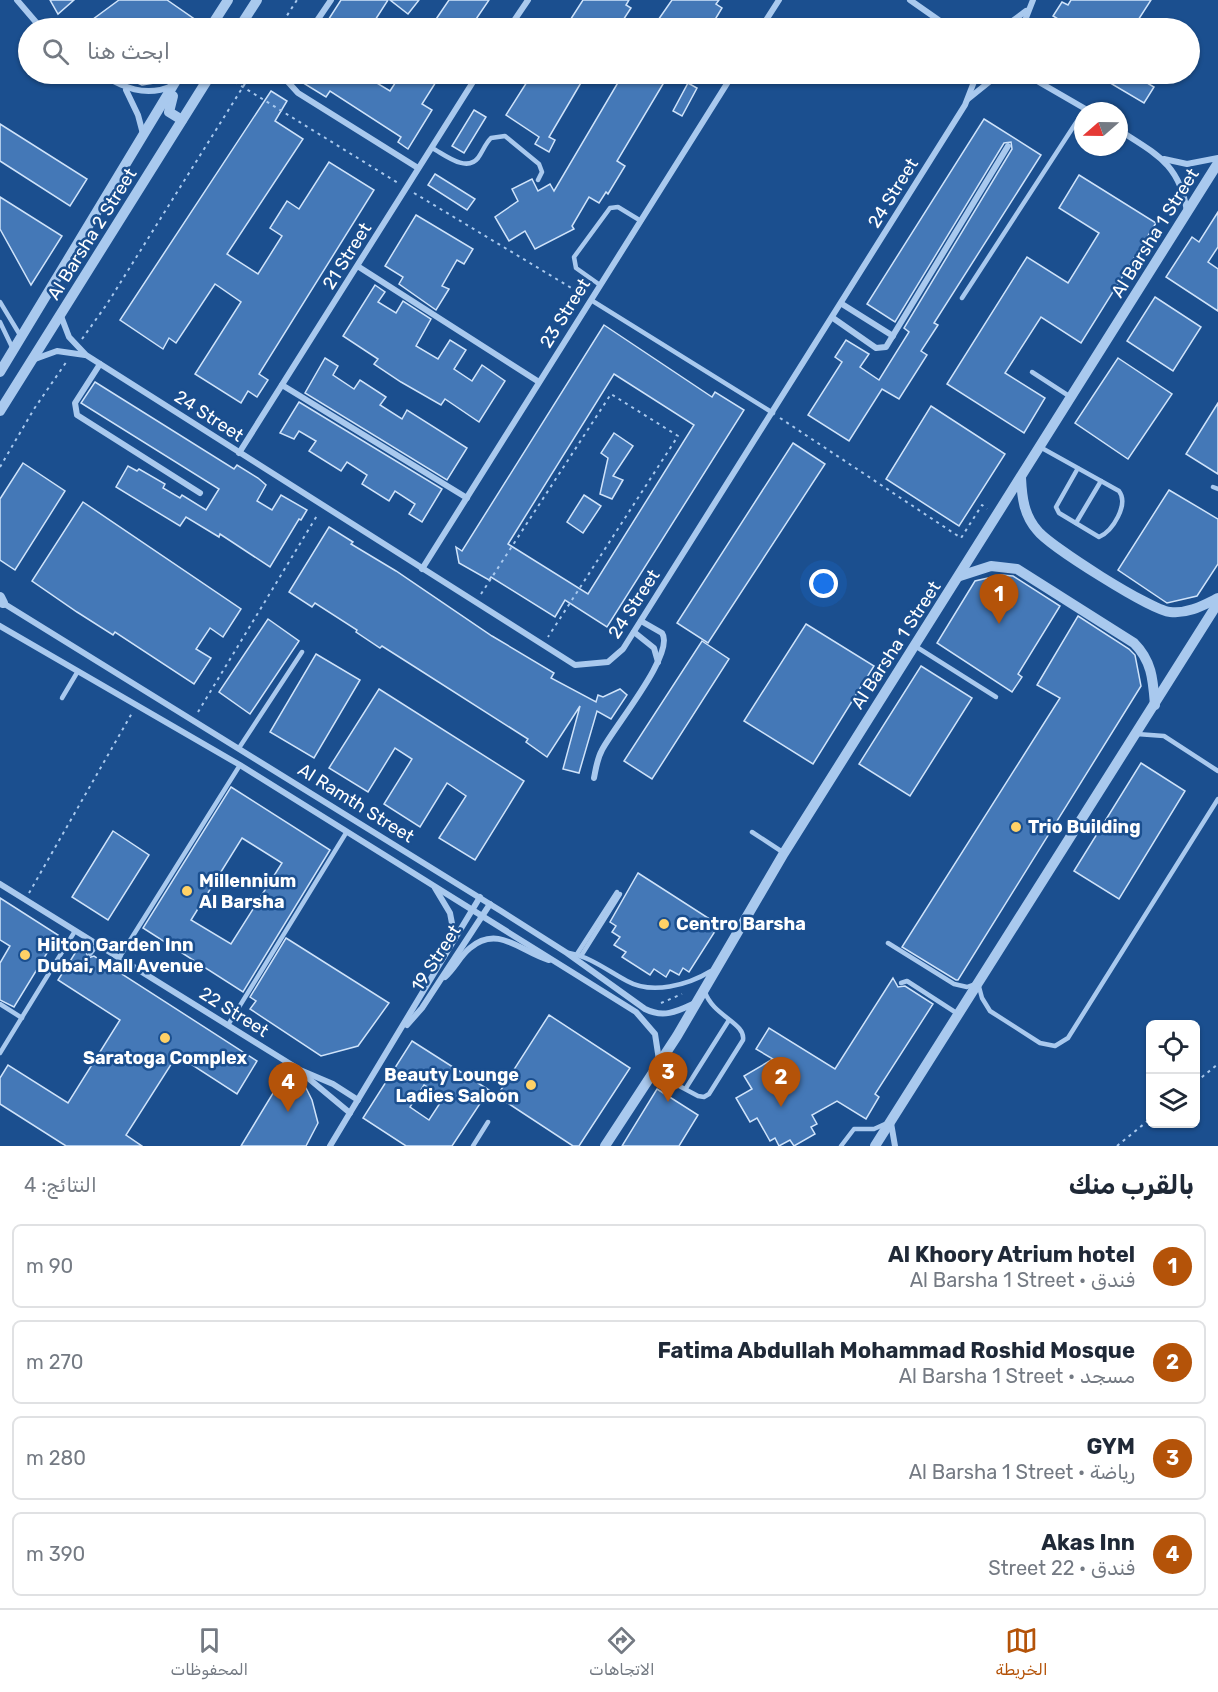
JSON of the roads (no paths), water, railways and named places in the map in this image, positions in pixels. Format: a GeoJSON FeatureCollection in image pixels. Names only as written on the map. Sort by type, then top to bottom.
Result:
{"type":"FeatureCollection","features":[{"type":"Feature","properties":{"kind":"street"},"geometry":{"type":"LineString","coordinates":[[17,0],[32,18]]}},
{"type":"Feature","properties":{"kind":"street"},"geometry":{"type":"LineString","coordinates":[[216,18],[228,0]]}},
{"type":"Feature","properties":{"kind":"street"},"geometry":{"type":"LineString","coordinates":[[245,18],[257,0]]}},
{"type":"Feature","properties":{"kind":"street"},"geometry":{"type":"LineString","coordinates":[[319,18],[331,0]]}},
{"type":"Feature","properties":{"kind":"street"},"geometry":{"type":"LineString","coordinates":[[516,18],[528,0]]}},
{"type":"Feature","properties":{"kind":"street"},"geometry":{"type":"LineString","coordinates":[[767,18],[779,0]]}},
{"type":"Feature","properties":{"kind":"street"},"geometry":{"type":"LineString","coordinates":[[910,0],[936,18]]}},
{"type":"Feature","properties":{"kind":"street"},"geometry":{"type":"LineString","coordinates":[[1025,18],[1033,0]]}},
{"type":"Feature","properties":{"kind":"street"},"geometry":{"type":"LineString","coordinates":[[1016,18],[1027,10]]}},
{"type":"Feature","properties":{"kind":"street"},"geometry":{"type":"LineString","coordinates":[[116,84],[126,90],[151,92],[173,86]]}},
{"type":"Feature","properties":{"kind":"street"},"geometry":{"type":"LineString","coordinates":[[178,84],[168,108],[172,116],[182,120]]}},
{"type":"Feature","properties":{"kind":"street","name":"Al Barsha 2 Street"},"geometry":{"type":"LineString","coordinates":[[0,411],[205,84]]}},
{"type":"Feature","properties":{"kind":"street"},"geometry":{"type":"LineString","coordinates":[[290,84],[298,93],[418,168]]}},
{"type":"Feature","properties":{"kind":"street","name":"21 Street"},"geometry":{"type":"LineString","coordinates":[[239,453],[359,267],[472,84]]}},
{"type":"Feature","properties":{"kind":"street","name":"23 Street"},"geometry":{"type":"LineString","coordinates":[[422,569],[727,84]]}},
{"type":"Feature","properties":{"kind":"street","name":"24 Street"},"geometry":{"type":"LineString","coordinates":[[33,360],[49,352],[75,349],[575,665],[598,664],[617,657],[634,632],[842,304],[968,100],[974,84]]}},
{"type":"Feature","properties":{"kind":"street","name":"24 Street"},"geometry":{"type":"LineString","coordinates":[[968,100],[987,84]]}},
{"type":"Feature","properties":{"kind":"street"},"geometry":{"type":"LineString","coordinates":[[1044,85],[1074,103]]}},
{"type":"Feature","properties":{"kind":"street","name":"Al Barsha 2 Street"},"geometry":{"type":"LineString","coordinates":[[0,372],[173,86]]}},
{"type":"Feature","properties":{"kind":"street"},"geometry":{"type":"LineString","coordinates":[[126,90],[141,122],[143,136]]}},
{"type":"Feature","properties":{"kind":"street"},"geometry":{"type":"LineString","coordinates":[[1128,136],[1164,159],[1179,179],[1187,212]]}},
{"type":"Feature","properties":{"kind":"street"},"geometry":{"type":"LineString","coordinates":[[833,318],[876,348],[886,347],[1008,146]]}},
{"type":"Feature","properties":{"kind":"street"},"geometry":{"type":"LineString","coordinates":[[1164,159],[1194,164],[1218,158]]}},
{"type":"Feature","properties":{"kind":"street","name":"Al Barsha 1 Street"},"geometry":{"type":"LineString","coordinates":[[605,1146],[697,1003],[784,853],[1218,163]]}},
{"type":"Feature","properties":{"kind":"street"},"geometry":{"type":"LineString","coordinates":[[359,267],[539,382]]}},
{"type":"Feature","properties":{"kind":"street"},"geometry":{"type":"LineString","coordinates":[[842,304],[893,336]]}},
{"type":"Feature","properties":{"kind":"street"},"geometry":{"type":"LineString","coordinates":[[61,316],[75,349]]}},
{"type":"Feature","properties":{"kind":"street"},"geometry":{"type":"LineString","coordinates":[[100,364],[75,403],[77,415],[200,493]]}},
{"type":"Feature","properties":{"kind":"street"},"geometry":{"type":"LineString","coordinates":[[282,385],[467,498]]}},
{"type":"Feature","properties":{"kind":"street"},"geometry":{"type":"LineString","coordinates":[[1021,478],[1025,511],[1044,538],[1156,609],[1181,613],[1218,601]]}},
{"type":"Feature","properties":{"kind":"street"},"geometry":{"type":"LineString","coordinates":[[960,576],[991,566],[1017,569],[1134,643],[1148,660],[1152,670],[1155,705]]}},
{"type":"Feature","properties":{"kind":"street","name":"Al Ramth Street"},"geometry":{"type":"LineString","coordinates":[[1,600],[567,952],[649,1011],[669,1014],[697,1003]]}},
{"type":"Feature","properties":{"kind":"street"},"geometry":{"type":"LineString","coordinates":[[875,1146],[1137,734],[1218,601]]}},
{"type":"Feature","properties":{"kind":"street"},"geometry":{"type":"LineString","coordinates":[[594,778],[603,747],[658,662],[666,639],[663,633],[641,621]]}},
{"type":"Feature","properties":{"kind":"street","name":"Al Ramth Street"},"geometry":{"type":"LineString","coordinates":[[0,626],[240,765],[346,833],[473,909],[645,1020],[656,1039],[656,1068]]}},
{"type":"Feature","properties":{"kind":"street"},"geometry":{"type":"LineString","coordinates":[[634,632],[656,651],[658,662]]}},
{"type":"Feature","properties":{"kind":"street","name":"22 Street"},"geometry":{"type":"LineString","coordinates":[[0,884],[300,1070],[350,1113]]}},
{"type":"Feature","properties":{"kind":"street"},"geometry":{"type":"LineString","coordinates":[[433,885],[450,913],[455,939]]}},
{"type":"Feature","properties":{"kind":"street","name":"19 Street"},"geometry":{"type":"LineString","coordinates":[[330,1146],[404,1027],[412,1009],[480,897]]}},
{"type":"Feature","properties":{"kind":"street","name":"19 Street"},"geometry":{"type":"LineString","coordinates":[[404,1027],[418,1013],[490,904]]}},
{"type":"Feature","properties":{"kind":"street"},"geometry":{"type":"LineString","coordinates":[[440,981],[451,972],[468,949],[489,938],[504,938],[535,955],[554,961]]}},
{"type":"Feature","properties":{"kind":"street","name":"22 Street"},"geometry":{"type":"LineString","coordinates":[[300,1070],[333,1084],[358,1100]]}},
{"type":"Feature","properties":{"kind":"street"},"geometry":{"type":"LineString","coordinates":[[890,1121],[895,1146]]}},
{"type":"Feature","properties":{"kind":"lane"},"geometry":{"type":"LineString","coordinates":[[962,298],[1074,127]]}},
{"type":"Feature","properties":{"kind":"lane"},"geometry":{"type":"LineString","coordinates":[[432,147],[461,164],[470,164],[477,159],[491,138],[505,136],[539,164],[542,172],[538,180]]}},
{"type":"Feature","properties":{"kind":"lane"},"geometry":{"type":"LineString","coordinates":[[600,285],[576,268],[574,257],[610,208],[618,207],[641,221]]}},
{"type":"Feature","properties":{"kind":"lane"},"geometry":{"type":"LineString","coordinates":[[591,300],[772,413]]}},
{"type":"Feature","properties":{"kind":"lane"},"geometry":{"type":"LineString","coordinates":[[0,302],[21,337]]}},
{"type":"Feature","properties":{"kind":"lane"},"geometry":{"type":"LineString","coordinates":[[0,322],[2,331],[14,350]]}},
{"type":"Feature","properties":{"kind":"lane"},"geometry":{"type":"LineString","coordinates":[[1032,372],[1072,398]]}},
{"type":"Feature","properties":{"kind":"lane"},"geometry":{"type":"LineString","coordinates":[[1040,447],[1078,468],[1119,491],[1123,496],[1123,504],[1106,534],[1099,537],[1059,513],[1056,507],[1078,468]]}},
{"type":"Feature","properties":{"kind":"lane"},"geometry":{"type":"LineString","coordinates":[[1076,523],[1101,481]]}},
{"type":"Feature","properties":{"kind":"lane"},"geometry":{"type":"LineString","coordinates":[[915,646],[996,698]]}},
{"type":"Feature","properties":{"kind":"lane"},"geometry":{"type":"LineString","coordinates":[[239,748],[302,652]]}},
{"type":"Feature","properties":{"kind":"lane"},"geometry":{"type":"LineString","coordinates":[[62,698],[78,671]]}},
{"type":"Feature","properties":{"kind":"lane"},"geometry":{"type":"LineString","coordinates":[[1137,734],[1164,736],[1218,771]]}},
{"type":"Feature","properties":{"kind":"lane"},"geometry":{"type":"LineString","coordinates":[[119,958],[240,765]]}},
{"type":"Feature","properties":{"kind":"lane"},"geometry":{"type":"LineString","coordinates":[[888,943],[954,984],[963,987],[978,983],[984,1003],[994,1014],[1045,1045],[1055,1046],[1065,1042],[1218,800]]}},
{"type":"Feature","properties":{"kind":"lane"},"geometry":{"type":"LineString","coordinates":[[752,832],[784,853]]}},
{"type":"Feature","properties":{"kind":"lane"},"geometry":{"type":"LineString","coordinates":[[228,1025],[346,833]]}},
{"type":"Feature","properties":{"kind":"lane"},"geometry":{"type":"LineString","coordinates":[[579,955],[619,893]]}},
{"type":"Feature","properties":{"kind":"lane"},"geometry":{"type":"LineString","coordinates":[[0,1053],[75,931]]}},
{"type":"Feature","properties":{"kind":"lane"},"geometry":{"type":"LineString","coordinates":[[90,954],[98,945]]}},
{"type":"Feature","properties":{"kind":"lane"},"geometry":{"type":"LineString","coordinates":[[567,952],[579,955],[628,982],[646,988],[687,982],[718,966]]}},
{"type":"Feature","properties":{"kind":"lane"},"geometry":{"type":"LineString","coordinates":[[901,983],[907,981],[958,1014]]}},
{"type":"Feature","properties":{"kind":"lane"},"geometry":{"type":"LineString","coordinates":[[656,1068],[701,1097],[709,1094],[743,1040],[741,1028],[711,1005],[705,989]]}},
{"type":"Feature","properties":{"kind":"lane"},"geometry":{"type":"LineString","coordinates":[[0,1004],[22,1018]]}},
{"type":"Feature","properties":{"kind":"lane"},"geometry":{"type":"LineString","coordinates":[[686,1088],[729,1020]]}},
{"type":"Feature","properties":{"kind":"lane"},"geometry":{"type":"LineString","coordinates":[[841,1146],[854,1130],[874,1129],[890,1121]]}},
{"type":"Feature","properties":{"kind":"lane"},"geometry":{"type":"LineString","coordinates":[[473,1146],[488,1122]]}},
{"type":"Feature","properties":{"kind":"place","name":"Al Khoory Atrium hotel"},"geometry":{"type":"Point","coordinates":[999,624]}},
{"type":"Feature","properties":{"kind":"place","name":"Trio Building"},"geometry":{"type":"Point","coordinates":[1016,827]}},
{"type":"Feature","properties":{"kind":"place","name":"Millennium Al Barsha"},"geometry":{"type":"Point","coordinates":[187,891]}},
{"type":"Feature","properties":{"kind":"place","name":"Centro Barsha"},"geometry":{"type":"Point","coordinates":[664,924]}},
{"type":"Feature","properties":{"kind":"place","name":"Hilton Garden Inn Dubai, Mall Avenue"},"geometry":{"type":"Point","coordinates":[25,955]}},
{"type":"Feature","properties":{"kind":"place","name":"Saratoga Complex"},"geometry":{"type":"Point","coordinates":[165,1038]}},
{"type":"Feature","properties":{"kind":"place","name":"Beauty Lounge Ladies Saloon"},"geometry":{"type":"Point","coordinates":[531,1085]}},
{"type":"Feature","properties":{"kind":"place","name":"GYM"},"geometry":{"type":"Point","coordinates":[668,1102]}},
{"type":"Feature","properties":{"kind":"place","name":"Fatima Abdullah Mohammad Roshid Mosque"},"geometry":{"type":"Point","coordinates":[781,1107]}},
{"type":"Feature","properties":{"kind":"place","name":"Akas Inn"},"geometry":{"type":"Point","coordinates":[288,1112]}}]}
